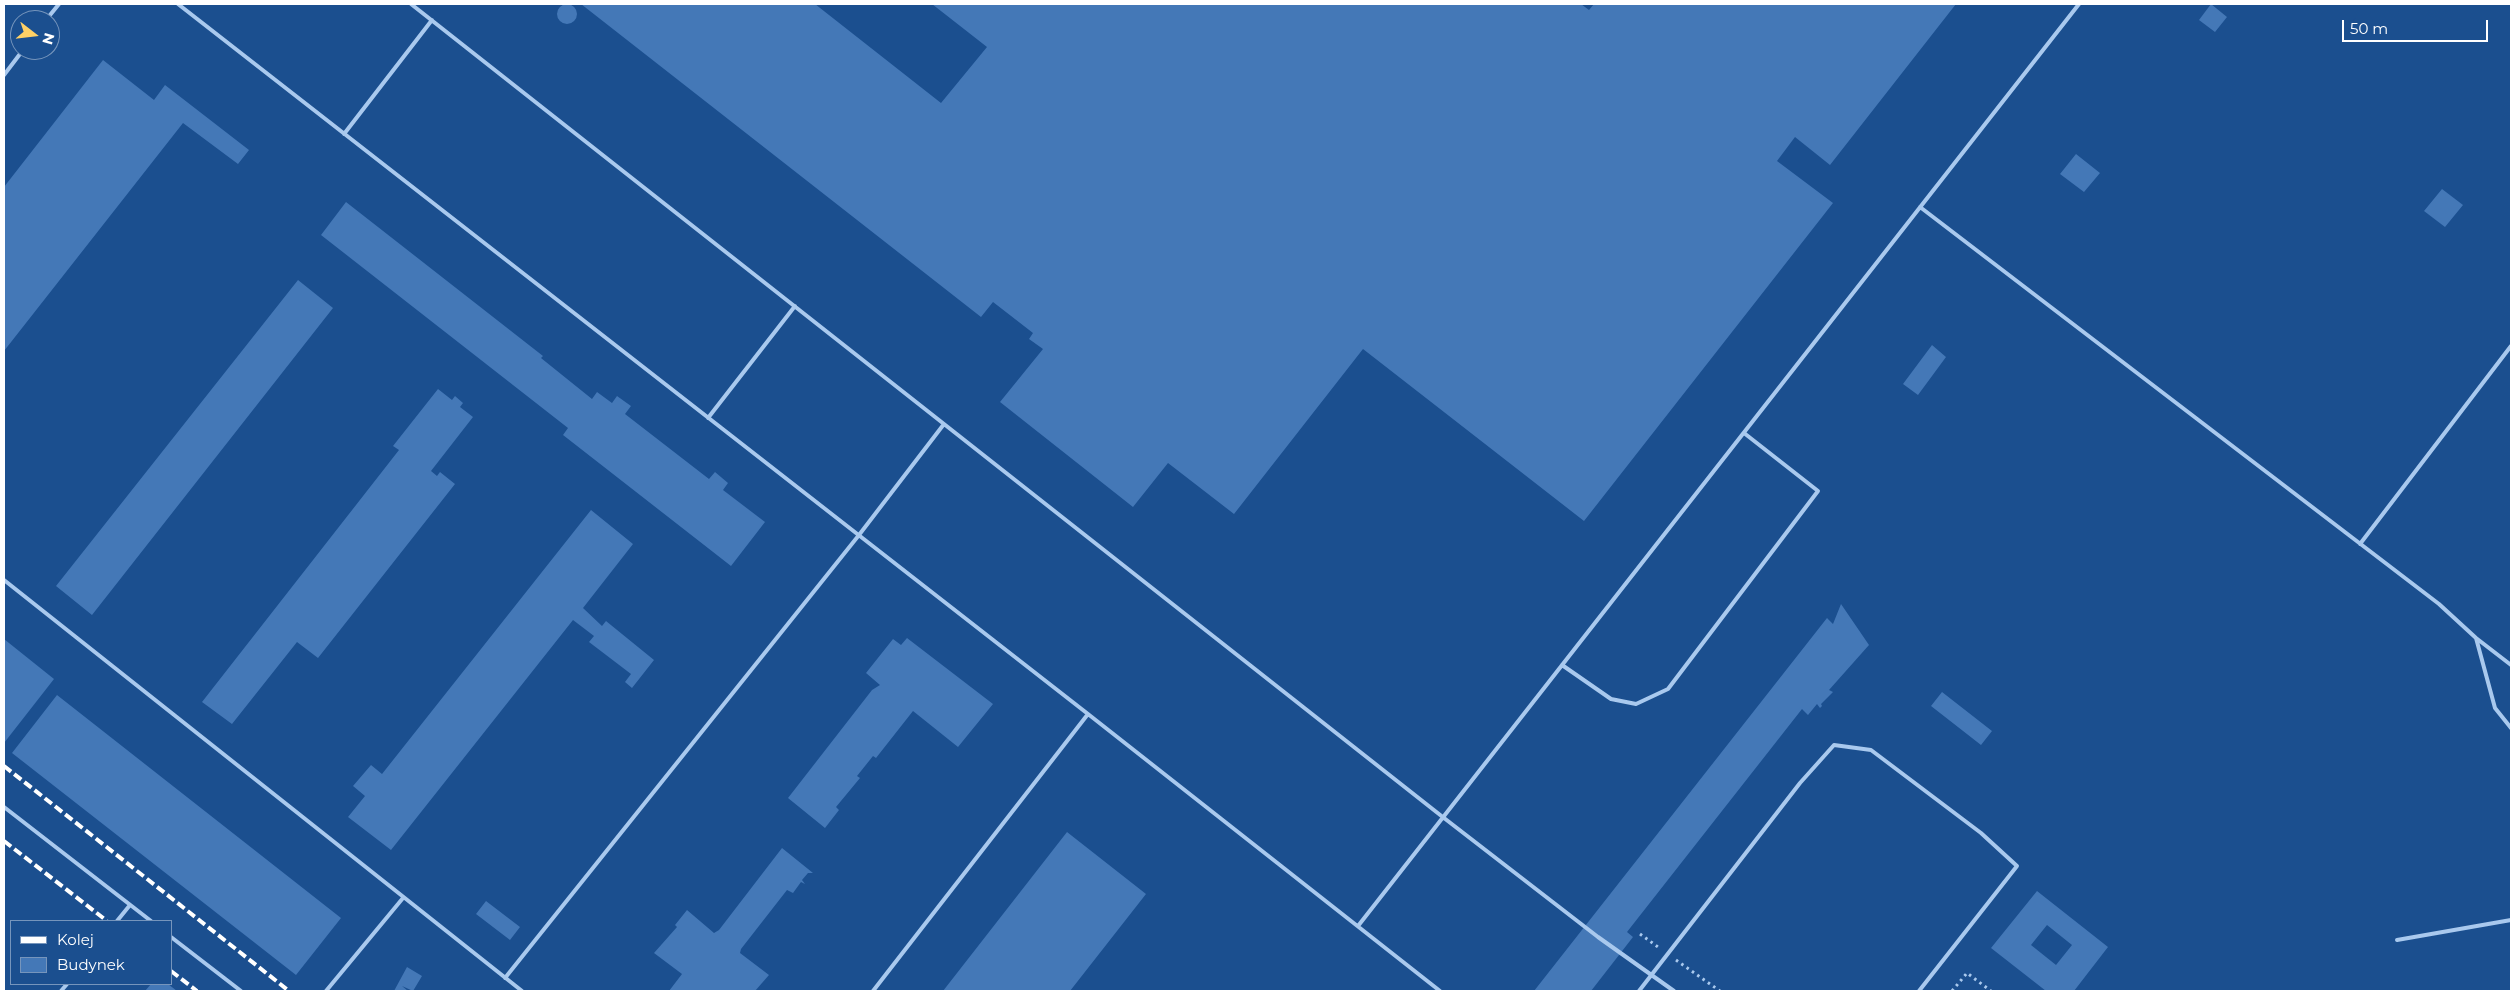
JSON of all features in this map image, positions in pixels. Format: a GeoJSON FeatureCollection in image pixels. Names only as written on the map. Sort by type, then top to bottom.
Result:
{"type":"FeatureCollection","features":[{"type":"Feature","properties":{"kind":"lane"},"geometry":{"type":"LineString","coordinates":[[178,4],[1440,991]]}},
{"type":"Feature","properties":{"kind":"lane"},"geometry":{"type":"LineString","coordinates":[[411,4],[1444,818],[1598,937],[1674,991]]}},
{"type":"Feature","properties":{"kind":"lane"},"geometry":{"type":"LineString","coordinates":[[1358,926],[2079,4]]}},
{"type":"Feature","properties":{"kind":"lane"},"geometry":{"type":"LineString","coordinates":[[344,134],[432,20]]}},
{"type":"Feature","properties":{"kind":"lane"},"geometry":{"type":"LineString","coordinates":[[4,75],[15,60]]}},
{"type":"Feature","properties":{"kind":"lane"},"geometry":{"type":"LineString","coordinates":[[1920,207],[2439,604],[2476,638],[2511,665]]}},
{"type":"Feature","properties":{"kind":"lane"},"geometry":{"type":"LineString","coordinates":[[708,418],[795,306]]}},
{"type":"Feature","properties":{"kind":"lane"},"geometry":{"type":"LineString","coordinates":[[2360,544],[2511,346]]}},
{"type":"Feature","properties":{"kind":"lane"},"geometry":{"type":"LineString","coordinates":[[506,978],[859,535],[944,424]]}},
{"type":"Feature","properties":{"kind":"lane"},"geometry":{"type":"LineString","coordinates":[[1562,664],[1611,699],[1636,704],[1668,689],[1818,491],[1744,433]]}},
{"type":"Feature","properties":{"kind":"lane"},"geometry":{"type":"LineString","coordinates":[[4,580],[402,898],[522,991]]}},
{"type":"Feature","properties":{"kind":"lane"},"geometry":{"type":"LineString","coordinates":[[2476,638],[2495,708],[2511,728]]}},
{"type":"Feature","properties":{"kind":"lane"},"geometry":{"type":"LineString","coordinates":[[873,991],[1088,714]]}},
{"type":"Feature","properties":{"kind":"lane"},"geometry":{"type":"LineString","coordinates":[[1639,991],[1800,783],[1834,744],[1871,750],[1981,833],[2017,866],[1919,991]]}},
{"type":"Feature","properties":{"kind":"lane"},"geometry":{"type":"LineString","coordinates":[[4,807],[150,920]]}},
{"type":"Feature","properties":{"kind":"lane"},"geometry":{"type":"LineString","coordinates":[[326,991],[402,898]]}},
{"type":"Feature","properties":{"kind":"lane"},"geometry":{"type":"LineString","coordinates":[[118,920],[130,905]]}},
{"type":"Feature","properties":{"kind":"lane"},"geometry":{"type":"LineString","coordinates":[[2397,940],[2511,920]]}},
{"type":"Feature","properties":{"kind":"lane"},"geometry":{"type":"LineString","coordinates":[[172,938],[240,991]]}},
{"type":"Feature","properties":{"kind":"path"},"geometry":{"type":"LineString","coordinates":[[1640,934],[1720,991]]}},
{"type":"Feature","properties":{"kind":"path"},"geometry":{"type":"LineString","coordinates":[[1952,991],[1967,973],[1990,991]]}},
{"type":"Feature","properties":{"kind":"building"},"geometry":{"type":"Polygon","coordinates":[[[563,4],[571,4],[577,10],[577,18],[571,24],[563,24],[557,18],[557,10],[563,4]]]}},
{"type":"Feature","properties":{"kind":"building"},"geometry":{"type":"Polygon","coordinates":[[[581,4],[815,4],[941,103],[987,47],[932,4],[1581,4],[1589,10],[1594,4],[1956,4],[1830,165],[1795,137],[1777,161],[1833,203],[1584,521],[1363,349],[1234,514],[1168,463],[1133,507],[1000,402],[1043,349],[1029,339],[1033,333],[993,302],[981,317],[581,4]]]}},
{"type":"Feature","properties":{"kind":"building"},"geometry":{"type":"Polygon","coordinates":[[[2211,4],[2227,17],[2215,32],[2199,20],[2211,4]]]}},
{"type":"Feature","properties":{"kind":"building"},"geometry":{"type":"Polygon","coordinates":[[[103,60],[154,100],[165,85],[249,150],[238,164],[183,123],[4,351],[4,187],[103,60]]]}},
{"type":"Feature","properties":{"kind":"building"},"geometry":{"type":"Polygon","coordinates":[[[2076,154],[2100,173],[2084,192],[2060,174],[2076,154]]]}},
{"type":"Feature","properties":{"kind":"building"},"geometry":{"type":"Polygon","coordinates":[[[2442,189],[2463,205],[2445,227],[2424,211],[2442,189]]]}},
{"type":"Feature","properties":{"kind":"building"},"geometry":{"type":"Polygon","coordinates":[[[346,202],[543,356],[541,358],[592,399],[597,392],[612,403],[617,396],[631,406],[625,414],[709,479],[715,472],[728,483],[723,490],[765,522],[731,566],[563,435],[568,428],[321,235],[346,202]]]}},
{"type":"Feature","properties":{"kind":"building"},"geometry":{"type":"Polygon","coordinates":[[[298,280],[333,308],[92,615],[56,586],[298,280]]]}},
{"type":"Feature","properties":{"kind":"building"},"geometry":{"type":"Polygon","coordinates":[[[1932,345],[1946,357],[1918,395],[1903,384],[1932,345]]]}},
{"type":"Feature","properties":{"kind":"building"},"geometry":{"type":"Polygon","coordinates":[[[438,389],[452,400],[455,396],[463,403],[460,407],[473,417],[431,471],[437,476],[440,472],[455,484],[318,658],[297,642],[232,724],[202,702],[399,450],[393,446],[438,389]]]}},
{"type":"Feature","properties":{"kind":"building"},"geometry":{"type":"Polygon","coordinates":[[[591,510],[633,544],[583,608],[602,626],[606,621],[654,660],[632,688],[625,682],[631,674],[589,642],[594,636],[573,620],[391,850],[348,817],[365,796],[353,786],[371,765],[382,774],[591,510]]]}},
{"type":"Feature","properties":{"kind":"building"},"geometry":{"type":"Polygon","coordinates":[[[1841,604],[1869,645],[1829,690],[1833,692],[1821,704],[1822,706],[1820,708],[1817,704],[1808,715],[1802,709],[1627,932],[1633,937],[1591,991],[1534,991],[1827,618],[1833,624],[1841,604]]]}},
{"type":"Feature","properties":{"kind":"building"},"geometry":{"type":"Polygon","coordinates":[[[907,638],[993,704],[958,747],[913,711],[876,758],[873,756],[857,776],[860,778],[836,807],[839,810],[825,828],[788,798],[872,690],[880,685],[866,673],[893,639],[901,645],[907,638]]]}},
{"type":"Feature","properties":{"kind":"building"},"geometry":{"type":"Polygon","coordinates":[[[4,639],[54,679],[4,743],[4,639]]]}},
{"type":"Feature","properties":{"kind":"building"},"geometry":{"type":"Polygon","coordinates":[[[1942,692],[1992,731],[1981,745],[1931,706],[1942,692]]]}},
{"type":"Feature","properties":{"kind":"building"},"geometry":{"type":"Polygon","coordinates":[[[57,695],[341,918],[296,975],[12,753],[57,695]]]}},
{"type":"Feature","properties":{"kind":"building"},"geometry":{"type":"Polygon","coordinates":[[[1067,832],[1146,894],[1070,991],[943,991],[1067,832]]]}},
{"type":"Feature","properties":{"kind":"building"},"geometry":{"type":"Polygon","coordinates":[[[782,848],[813,873],[808,873],[802,880],[805,884],[801,882],[793,893],[787,890],[741,949],[740,953],[769,975],[755,991],[669,991],[682,974],[654,953],[677,927],[675,925],[687,910],[714,933],[719,930],[782,848]]]}},
{"type":"Feature","properties":{"kind":"building"},"geometry":{"type":"Polygon","coordinates":[[[2037,891],[2108,947],[2074,991],[2046,991],[1991,948],[2037,891]],[[2047,925],[2031,945],[2056,965],[2072,945],[2047,925]]]}},
{"type":"Feature","properties":{"kind":"building"},"geometry":{"type":"Polygon","coordinates":[[[486,901],[520,927],[510,940],[476,914],[486,901]]]}},
{"type":"Feature","properties":{"kind":"building"},"geometry":{"type":"Polygon","coordinates":[[[407,967],[422,976],[413,991],[402,986],[408,991],[394,991],[407,967]]]}},
{"type":"Feature","properties":{"kind":"building"},"geometry":{"type":"Polygon","coordinates":[[[150,985],[169,985],[177,991],[145,991],[150,985]]]}},
{"type":"Feature","properties":{"kind":"railway"},"geometry":{"type":"LineString","coordinates":[[4,766],[289,991]]}},
{"type":"Feature","properties":{"kind":"railway"},"geometry":{"type":"LineString","coordinates":[[4,841],[106,920]]}},
{"type":"Feature","properties":{"kind":"railway"},"geometry":{"type":"LineString","coordinates":[[172,972],[197,991]]}}]}
